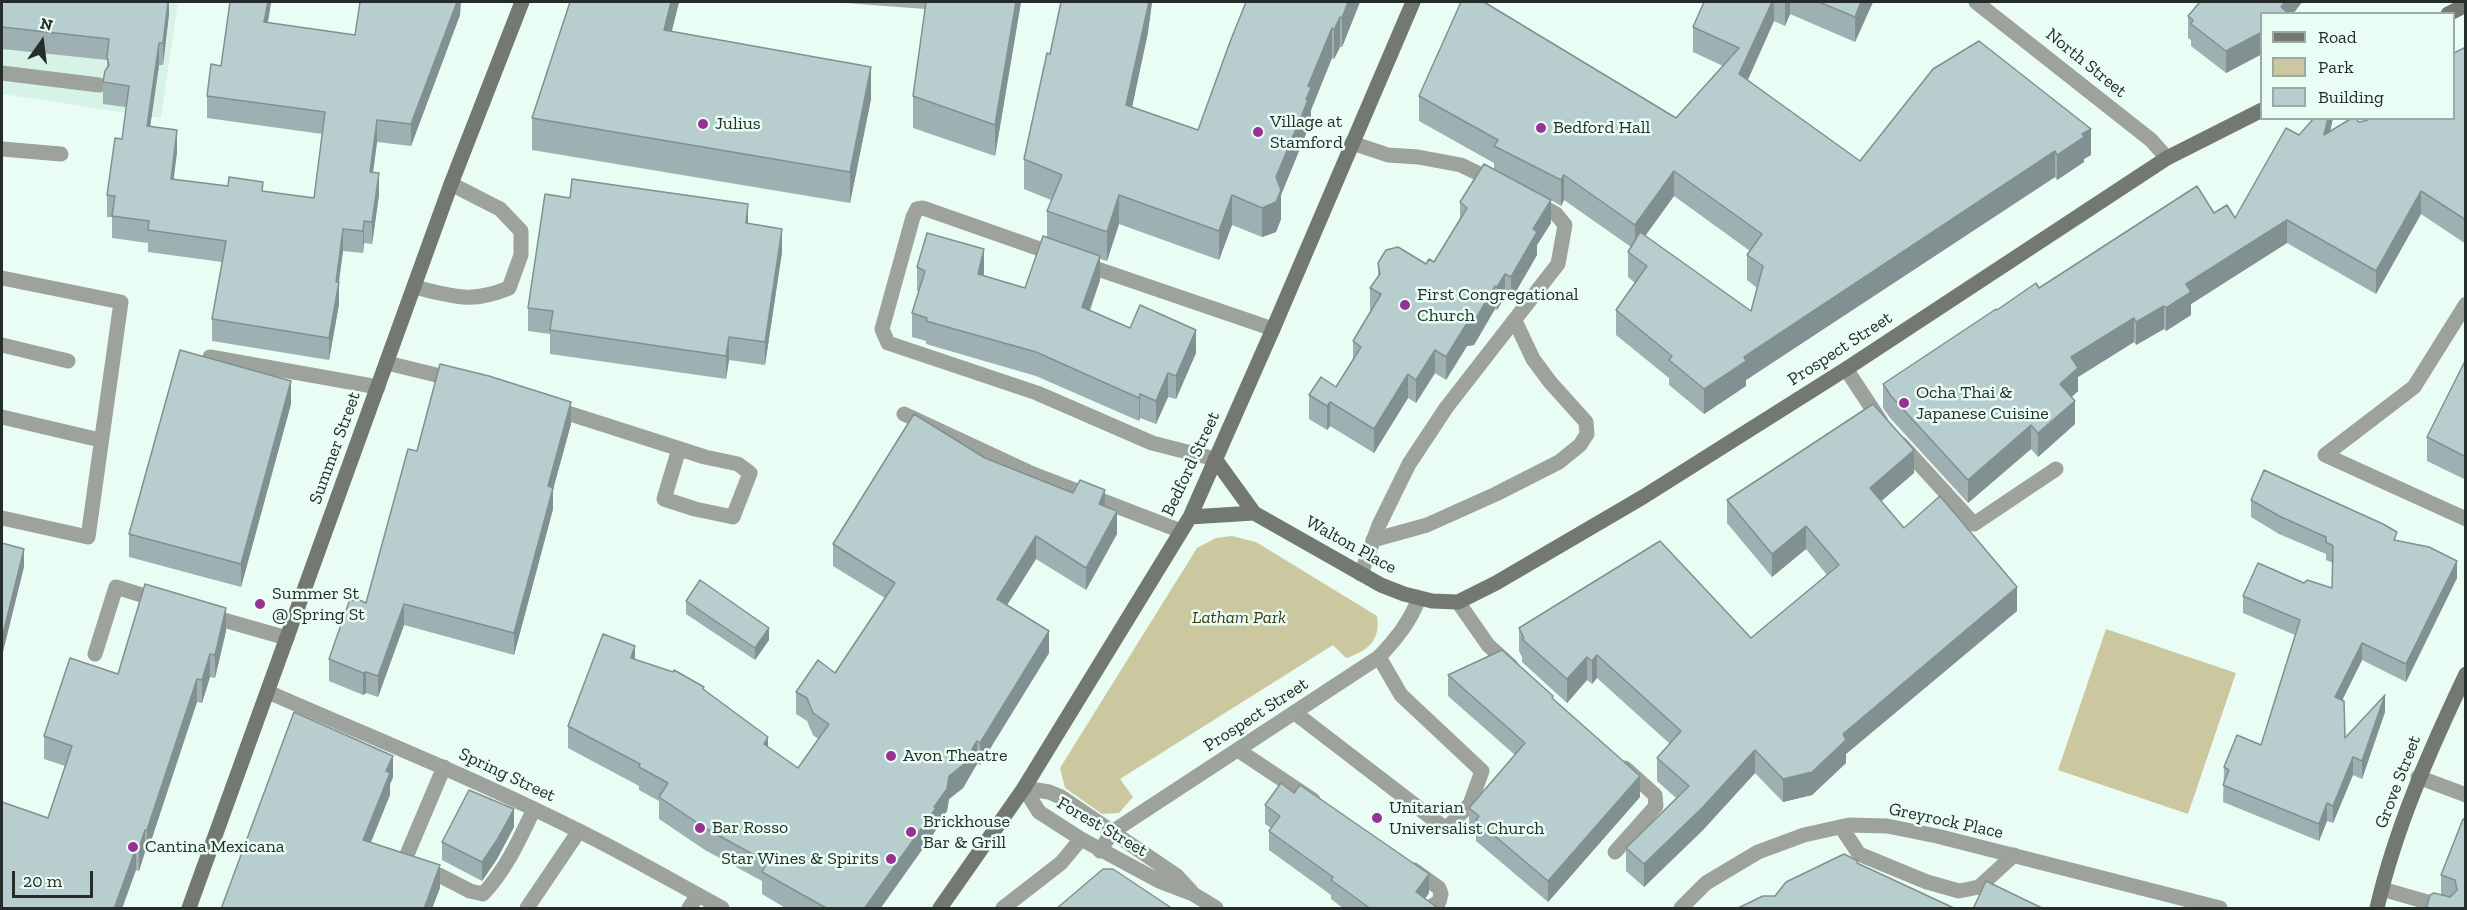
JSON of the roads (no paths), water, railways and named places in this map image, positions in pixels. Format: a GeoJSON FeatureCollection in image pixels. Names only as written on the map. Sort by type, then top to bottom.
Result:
{"type":"FeatureCollection","features":[{"type":"Feature","properties":{"kind":"main road","name":"Summer Street"},"geometry":{"type":"LineString","coordinates":[[189,909],[451,184],[522,2]]}},
{"type":"Feature","properties":{"kind":"main road","name":"Bedford Street"},"geometry":{"type":"LineString","coordinates":[[940,909],[1024,788],[1190,517],[1413,2]]}},
{"type":"Feature","properties":{"kind":"main road"},"geometry":{"type":"LineString","coordinates":[[2452,12],[2466,4]]}},
{"type":"Feature","properties":{"kind":"main road","name":"Prospect Street"},"geometry":{"type":"LineString","coordinates":[[1426,600],[1458,602],[1496,583],[1643,497],[1846,369],[2167,159],[2260,111]]}},
{"type":"Feature","properties":{"kind":"main road","name":"Walton Place"},"geometry":{"type":"LineString","coordinates":[[1215,459],[1254,513],[1361,574],[1396,591],[1426,600]]}},
{"type":"Feature","properties":{"kind":"main road"},"geometry":{"type":"LineString","coordinates":[[1190,517],[1254,513]]}},
{"type":"Feature","properties":{"kind":"main road","name":"Grove Street"},"geometry":{"type":"LineString","coordinates":[[2378,909],[2400,826],[2418,777],[2466,674]]}},
{"type":"Feature","properties":{"kind":"street","name":"North Street"},"geometry":{"type":"LineString","coordinates":[[1976,2],[2151,140],[2167,159]]}},
{"type":"Feature","properties":{"kind":"street"},"geometry":{"type":"LineString","coordinates":[[2,73],[99,85]]}},
{"type":"Feature","properties":{"kind":"street"},"geometry":{"type":"LineString","coordinates":[[1352,143],[1388,155],[1418,157],[1461,165],[1556,214],[1565,225],[1558,264],[1446,408],[1409,464],[1373,540],[1361,574]]}},
{"type":"Feature","properties":{"kind":"street"},"geometry":{"type":"LineString","coordinates":[[2,149],[61,154]]}},
{"type":"Feature","properties":{"kind":"street"},"geometry":{"type":"LineString","coordinates":[[414,287],[462,299],[489,297],[509,288],[522,255],[521,231],[500,208],[451,184]]}},
{"type":"Feature","properties":{"kind":"street"},"geometry":{"type":"LineString","coordinates":[[1215,459],[1152,443],[1037,393],[888,344],[882,329],[913,217],[917,209],[923,208],[1273,329]]}},
{"type":"Feature","properties":{"kind":"street"},"geometry":{"type":"LineString","coordinates":[[2,278],[121,302],[88,537],[2,518]]}},
{"type":"Feature","properties":{"kind":"street"},"geometry":{"type":"LineString","coordinates":[[2466,304],[2414,387],[2325,454],[2466,519]]}},
{"type":"Feature","properties":{"kind":"street"},"geometry":{"type":"LineString","coordinates":[[1373,540],[1427,525],[1496,494],[1559,462],[1580,445],[1587,434],[1586,422],[1533,359],[1515,321]]}},
{"type":"Feature","properties":{"kind":"street"},"geometry":{"type":"LineString","coordinates":[[2,345],[68,361]]}},
{"type":"Feature","properties":{"kind":"street"},"geometry":{"type":"LineString","coordinates":[[210,357],[378,387]]}},
{"type":"Feature","properties":{"kind":"street"},"geometry":{"type":"LineString","coordinates":[[387,363],[469,383]]}},
{"type":"Feature","properties":{"kind":"street"},"geometry":{"type":"LineString","coordinates":[[1846,369],[1883,425],[1974,524],[2056,469]]}},
{"type":"Feature","properties":{"kind":"street"},"geometry":{"type":"LineString","coordinates":[[543,405],[680,449],[738,464],[750,473],[733,517],[695,509],[664,499],[680,449]]}},
{"type":"Feature","properties":{"kind":"street"},"geometry":{"type":"LineString","coordinates":[[904,414],[1033,474],[1181,531]]}},
{"type":"Feature","properties":{"kind":"street"},"geometry":{"type":"LineString","coordinates":[[2,417],[100,440]]}},
{"type":"Feature","properties":{"kind":"street"},"geometry":{"type":"LineString","coordinates":[[95,654],[116,586],[287,639]]}},
{"type":"Feature","properties":{"kind":"street","name":"Prospect Street"},"geometry":{"type":"LineString","coordinates":[[1100,851],[1112,832],[1379,657],[1396,640],[1426,600]]}},
{"type":"Feature","properties":{"kind":"street"},"geometry":{"type":"LineString","coordinates":[[1458,602],[1488,645],[1521,675]]}},
{"type":"Feature","properties":{"kind":"street"},"geometry":{"type":"LineString","coordinates":[[1295,713],[1446,829],[1470,804],[1482,771],[1401,694],[1379,657]]}},
{"type":"Feature","properties":{"kind":"street","name":"Spring Street"},"geometry":{"type":"LineString","coordinates":[[268,692],[444,767],[534,809],[579,831],[694,902],[722,909]]}},
{"type":"Feature","properties":{"kind":"street"},"geometry":{"type":"LineString","coordinates":[[1238,750],[1328,811]]}},
{"type":"Feature","properties":{"kind":"street"},"geometry":{"type":"LineString","coordinates":[[1613,757],[1655,795],[1656,806],[1615,852]]}},
{"type":"Feature","properties":{"kind":"street"},"geometry":{"type":"LineString","coordinates":[[404,864],[444,767]]}},
{"type":"Feature","properties":{"kind":"street"},"geometry":{"type":"LineString","coordinates":[[2418,777],[2466,795]]}},
{"type":"Feature","properties":{"kind":"street","name":"Forest Street"},"geometry":{"type":"LineString","coordinates":[[1024,788],[1052,793],[1177,876],[1193,894]]}},
{"type":"Feature","properties":{"kind":"street","name":"Forest Street"},"geometry":{"type":"LineString","coordinates":[[1024,788],[1039,812],[1100,851],[1159,881],[1193,894],[1216,909]]}},
{"type":"Feature","properties":{"kind":"street"},"geometry":{"type":"LineString","coordinates":[[439,875],[470,891],[483,894],[511,858],[534,809]]}},
{"type":"Feature","properties":{"kind":"street","name":"Greyrock Place"},"geometry":{"type":"LineString","coordinates":[[1681,909],[1706,883],[1758,852],[1804,835],[1841,827],[1887,826],[2014,855],[2220,909]]}},
{"type":"Feature","properties":{"kind":"street"},"geometry":{"type":"LineString","coordinates":[[1841,827],[1858,854],[1927,882],[1959,891],[1979,887],[2014,855]]}},
{"type":"Feature","properties":{"kind":"street"},"geometry":{"type":"LineString","coordinates":[[528,909],[579,831]]}},
{"type":"Feature","properties":{"kind":"street"},"geometry":{"type":"LineString","coordinates":[[1003,909],[1060,863],[1081,839]]}},
{"type":"Feature","properties":{"kind":"street"},"geometry":{"type":"LineString","coordinates":[[1403,863],[1439,888],[1439,902],[1428,909]]}},
{"type":"Feature","properties":{"kind":"street"},"geometry":{"type":"LineString","coordinates":[[2382,889],[2448,909]]}},
{"type":"Feature","properties":{"kind":"place","name":"Julius"},"geometry":{"type":"Point","coordinates":[703,124]}},
{"type":"Feature","properties":{"kind":"place","name":"Bedford Hall"},"geometry":{"type":"Point","coordinates":[1541,128]}},
{"type":"Feature","properties":{"kind":"place","name":"Village at Stamford"},"geometry":{"type":"Point","coordinates":[1258,132]}},
{"type":"Feature","properties":{"kind":"place","name":"First Congregational Church"},"geometry":{"type":"Point","coordinates":[1405,305]}},
{"type":"Feature","properties":{"kind":"place","name":"Ocha Thai & Japanese Cuisine"},"geometry":{"type":"Point","coordinates":[1904,403]}},
{"type":"Feature","properties":{"kind":"place","name":"Summer St @ Spring St"},"geometry":{"type":"Point","coordinates":[260,604]}},
{"type":"Feature","properties":{"kind":"place","name":"Avon Theatre"},"geometry":{"type":"Point","coordinates":[891,756]}},
{"type":"Feature","properties":{"kind":"place","name":"Unitarian Universalist Church"},"geometry":{"type":"Point","coordinates":[1377,818]}},
{"type":"Feature","properties":{"kind":"place","name":"Bar Rosso"},"geometry":{"type":"Point","coordinates":[700,828]}},
{"type":"Feature","properties":{"kind":"place","name":"Brickhouse Bar & Grill"},"geometry":{"type":"Point","coordinates":[911,832]}},
{"type":"Feature","properties":{"kind":"place","name":"Cantina Mexicana"},"geometry":{"type":"Point","coordinates":[133,847]}},
{"type":"Feature","properties":{"kind":"place","name":"Star Wines & Spirits"},"geometry":{"type":"Point","coordinates":[891,859]}},
{"type":"Feature","properties":{"kind":"park label","name":"Latham Park"},"geometry":{"type":"Point","coordinates":[1239,618]}}]}
